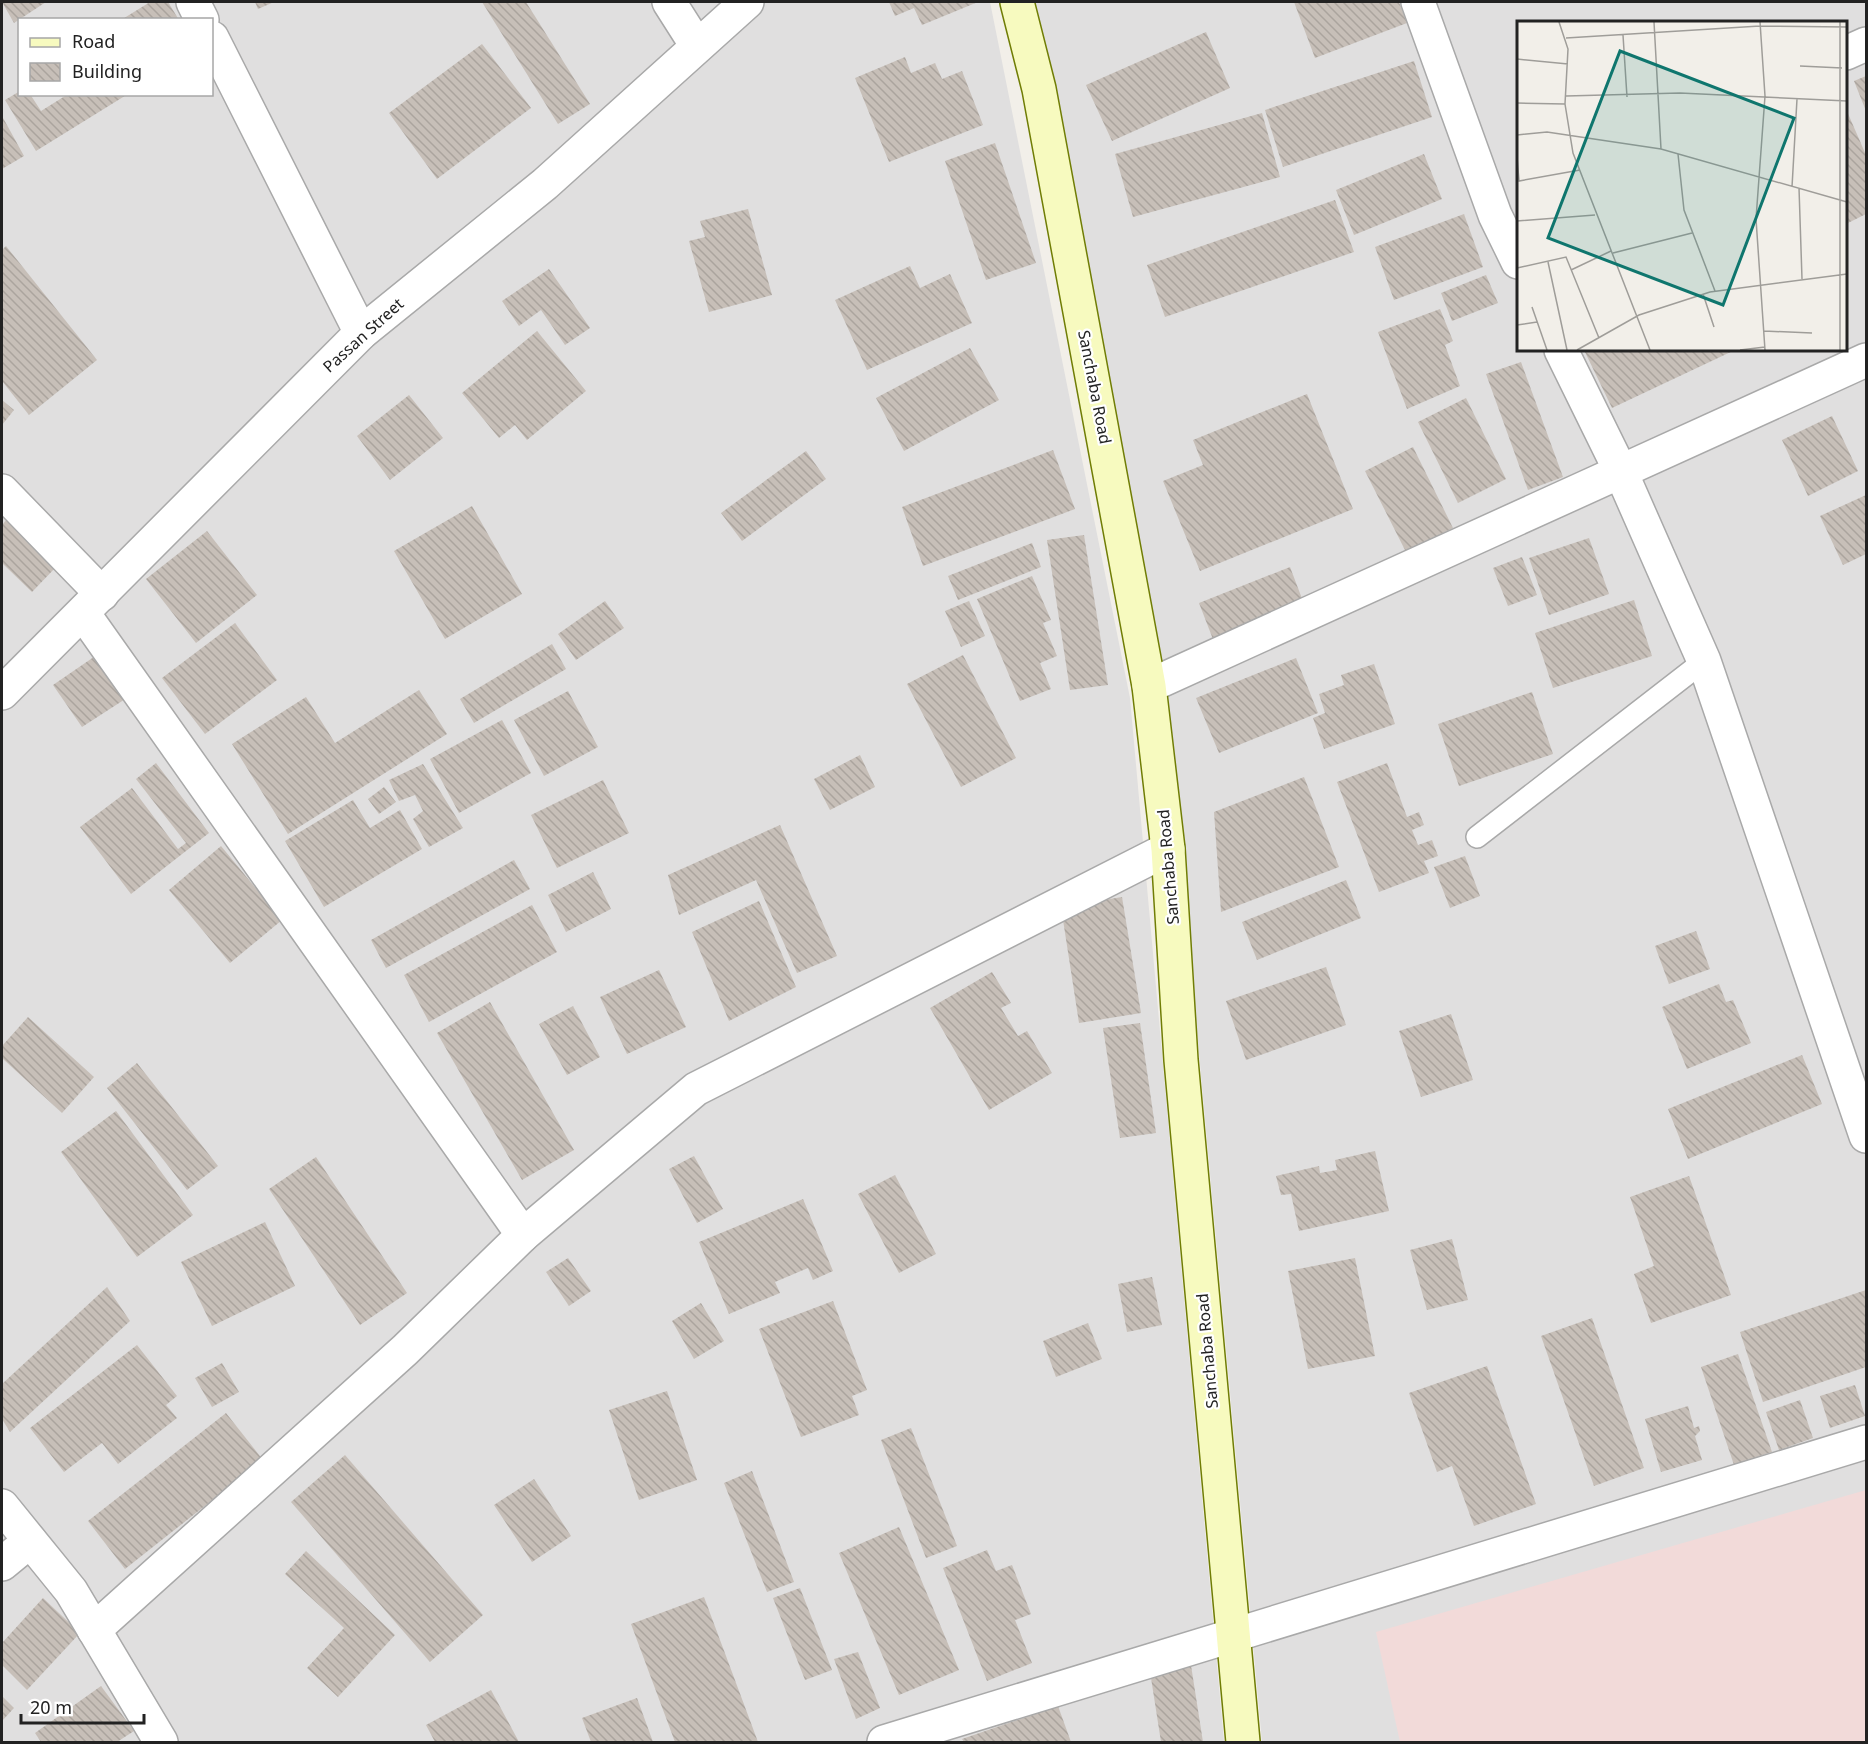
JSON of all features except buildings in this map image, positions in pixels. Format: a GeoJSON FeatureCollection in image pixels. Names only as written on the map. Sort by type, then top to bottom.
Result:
{"type":"FeatureCollection","features":[{"type":"Feature","properties":{"kind":"street"},"geometry":{"type":"LineString","coordinates":[[193,2],[201,18]]}},
{"type":"Feature","properties":{"kind":"street"},"geometry":{"type":"LineString","coordinates":[[669,2],[697,46]]}},
{"type":"Feature","properties":{"kind":"street","name":"Passan Street"},"geometry":{"type":"LineString","coordinates":[[2,693],[362,333],[545,184],[747,2]]}},
{"type":"Feature","properties":{"kind":"street","name":"Sanchaba Road"},"geometry":{"type":"LineString","coordinates":[[1017,2],[1039,89],[1149,686],[1168,849],[1181,1060],[1243,1743]]}},
{"type":"Feature","properties":{"kind":"street"},"geometry":{"type":"LineString","coordinates":[[1418,2],[1507,209],[1517,257]]}},
{"type":"Feature","properties":{"kind":"street"},"geometry":{"type":"LineString","coordinates":[[213,40],[362,333]]}},
{"type":"Feature","properties":{"kind":"street"},"geometry":{"type":"LineString","coordinates":[[1847,52],[1866,44]]}},
{"type":"Feature","properties":{"kind":"street"},"geometry":{"type":"LineString","coordinates":[[1561,351],[1620,470],[1704,661],[1866,1136]]}},
{"type":"Feature","properties":{"kind":"street"},"geometry":{"type":"LineString","coordinates":[[1149,686],[1866,360]]}},
{"type":"Feature","properties":{"kind":"street"},"geometry":{"type":"LineString","coordinates":[[2,491],[92,604],[523,1236]]}},
{"type":"Feature","properties":{"kind":"street"},"geometry":{"type":"LineString","coordinates":[[94,1630],[405,1350],[523,1236],[696,1089],[1168,849]]}},
{"type":"Feature","properties":{"kind":"street"},"geometry":{"type":"LineString","coordinates":[[884,1743],[1866,1442]]}},
{"type":"Feature","properties":{"kind":"street"},"geometry":{"type":"LineString","coordinates":[[2,1506],[71,1591],[161,1743]]}},
{"type":"Feature","properties":{"kind":"street"},"geometry":{"type":"LineString","coordinates":[[2,1564],[30,1541]]}},
{"type":"Feature","properties":{"kind":"lane"},"geometry":{"type":"LineString","coordinates":[[1477,837],[1704,661]]}},
{"type":"Feature","properties":{"kind":"shaded area"},"geometry":{"type":"Polygon","coordinates":[[[2,2],[990,2],[1130,698],[1224,1742],[2,1742],[2,2]]]}},
{"type":"Feature","properties":{"kind":"shaded area"},"geometry":{"type":"Polygon","coordinates":[[[1032,2],[1866,2],[1866,1742],[1262,1742],[1168,714],[1032,2]]]}},
{"type":"Feature","properties":{"kind":"shaded area"},"geometry":{"type":"Polygon","coordinates":[[[1866,1490],[1866,1742],[1400,1742],[1376,1632],[1866,1490]]]}}]}
